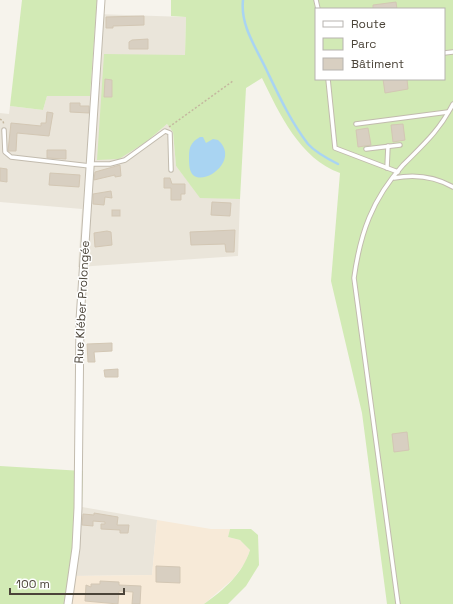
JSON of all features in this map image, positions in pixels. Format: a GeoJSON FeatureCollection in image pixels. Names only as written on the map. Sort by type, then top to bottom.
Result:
{"type":"FeatureCollection","features":[{"type":"Feature","properties":{"kind":"street","name":"Rue Kléber Prolongée"},"geometry":{"type":"LineString","coordinates":[[68,604],[76,548],[78,508],[80,320],[101,0]]}},
{"type":"Feature","properties":{"kind":"lane"},"geometry":{"type":"LineString","coordinates":[[328,80],[336,148],[398,172]]}},
{"type":"Feature","properties":{"kind":"lane"},"geometry":{"type":"LineString","coordinates":[[398,604],[354,278],[361,236],[376,202],[398,172],[430,139],[448,114],[453,104]]}},
{"type":"Feature","properties":{"kind":"lane"},"geometry":{"type":"LineString","coordinates":[[356,124],[453,114]]}},
{"type":"Feature","properties":{"kind":"lane"},"geometry":{"type":"LineString","coordinates":[[4,130],[5,152],[11,156],[90,165],[110,164],[125,160],[165,131],[170,133],[171,170]]}},
{"type":"Feature","properties":{"kind":"lane"},"geometry":{"type":"LineString","coordinates":[[366,149],[400,145]]}},
{"type":"Feature","properties":{"kind":"lane"},"geometry":{"type":"LineString","coordinates":[[387,168],[388,146]]}},
{"type":"Feature","properties":{"kind":"lane"},"geometry":{"type":"LineString","coordinates":[[394,178],[407,176],[429,177],[453,187]]}},
{"type":"Feature","properties":{"kind":"path"},"geometry":{"type":"LineString","coordinates":[[165,131],[233,81]]}},
{"type":"Feature","properties":{"kind":"path"},"geometry":{"type":"LineString","coordinates":[[0,119],[3,121],[4,130]]}},
{"type":"Feature","properties":{"kind":"shaded area"},"geometry":{"type":"Polygon","coordinates":[[[96,14],[186,17],[185,55],[146,142],[167,124],[173,132],[176,166],[200,197],[240,199],[238,256],[78,267],[82,209],[0,202],[0,113],[9,114],[10,106],[43,110],[47,96],[90,96],[96,14]]]}},
{"type":"Feature","properties":{"kind":"shaded area"},"geometry":{"type":"Polygon","coordinates":[[[82,507],[157,520],[152,575],[73,576],[82,507]]]}},
{"type":"Feature","properties":{"kind":"shaded area"},"geometry":{"type":"Polygon","coordinates":[[[157,520],[211,529],[230,529],[228,537],[240,540],[250,550],[245,563],[233,579],[204,604],[70,604],[73,576],[152,575],[157,520]]]}},
{"type":"Feature","properties":{"kind":"green space"},"geometry":{"type":"Polygon","coordinates":[[[22,0],[97,0],[90,96],[47,96],[43,110],[10,106],[22,0]]]}},
{"type":"Feature","properties":{"kind":"green space"},"geometry":{"type":"Polygon","coordinates":[[[171,0],[453,0],[453,604],[387,604],[362,413],[331,281],[340,173],[313,157],[302,146],[284,120],[262,78],[246,88],[240,199],[200,198],[176,166],[173,132],[167,124],[146,142],[119,159],[97,160],[104,54],[185,55],[186,17],[171,16],[171,0]]]}},
{"type":"Feature","properties":{"kind":"green space"},"geometry":{"type":"Polygon","coordinates":[[[0,466],[83,471],[82,507],[70,604],[0,604],[0,466]]]}},
{"type":"Feature","properties":{"kind":"green space"},"geometry":{"type":"Polygon","coordinates":[[[230,529],[251,529],[258,535],[259,565],[246,586],[228,604],[204,604],[219,593],[238,574],[250,550],[240,540],[228,537],[230,529]]]}},
{"type":"Feature","properties":{"kind":"water"},"geometry":{"type":"Polygon","coordinates":[[[200,137],[203,137],[206,143],[213,139],[218,140],[224,147],[225,155],[219,169],[205,177],[193,175],[189,164],[190,148],[194,141],[200,137]]]}},
{"type":"Feature","properties":{"kind":"building"},"geometry":{"type":"Polygon","coordinates":[[[396,2],[397,8],[373,8],[373,5],[396,2]]]}},
{"type":"Feature","properties":{"kind":"building"},"geometry":{"type":"Polygon","coordinates":[[[144,16],[144,25],[113,26],[113,28],[106,28],[106,17],[144,16]]]}},
{"type":"Feature","properties":{"kind":"building"},"geometry":{"type":"Polygon","coordinates":[[[148,39],[148,49],[129,49],[129,42],[132,40],[148,39]]]}},
{"type":"Feature","properties":{"kind":"building"},"geometry":{"type":"Polygon","coordinates":[[[105,79],[112,80],[112,97],[104,97],[105,79]]]}},
{"type":"Feature","properties":{"kind":"building"},"geometry":{"type":"Polygon","coordinates":[[[383,80],[407,80],[408,89],[385,93],[383,80]]]}},
{"type":"Feature","properties":{"kind":"building"},"geometry":{"type":"Polygon","coordinates":[[[70,103],[80,103],[80,106],[89,106],[89,113],[70,112],[70,103]]]}},
{"type":"Feature","properties":{"kind":"building"},"geometry":{"type":"Polygon","coordinates":[[[47,112],[53,113],[49,136],[17,133],[16,151],[8,151],[11,123],[41,126],[41,123],[46,123],[47,112]]]}},
{"type":"Feature","properties":{"kind":"building"},"geometry":{"type":"Polygon","coordinates":[[[403,124],[405,140],[393,142],[391,125],[403,124]]]}},
{"type":"Feature","properties":{"kind":"building"},"geometry":{"type":"Polygon","coordinates":[[[368,128],[371,145],[358,147],[356,130],[368,128]]]}},
{"type":"Feature","properties":{"kind":"building"},"geometry":{"type":"Polygon","coordinates":[[[47,150],[66,150],[66,159],[47,158],[47,150]]]}},
{"type":"Feature","properties":{"kind":"building"},"geometry":{"type":"Polygon","coordinates":[[[120,165],[121,176],[115,177],[115,175],[94,180],[95,172],[120,165]]]}},
{"type":"Feature","properties":{"kind":"building"},"geometry":{"type":"Polygon","coordinates":[[[0,168],[7,169],[7,182],[0,181],[0,168]]]}},
{"type":"Feature","properties":{"kind":"building"},"geometry":{"type":"Polygon","coordinates":[[[50,173],[80,175],[79,187],[49,185],[50,173]]]}},
{"type":"Feature","properties":{"kind":"building"},"geometry":{"type":"Polygon","coordinates":[[[164,178],[170,178],[172,184],[185,184],[185,194],[181,194],[181,200],[171,200],[171,188],[164,188],[164,178]]]}},
{"type":"Feature","properties":{"kind":"building"},"geometry":{"type":"Polygon","coordinates":[[[111,191],[112,198],[105,197],[104,205],[93,204],[93,194],[111,191]]]}},
{"type":"Feature","properties":{"kind":"building"},"geometry":{"type":"Polygon","coordinates":[[[212,202],[231,203],[230,216],[211,215],[212,202]]]}},
{"type":"Feature","properties":{"kind":"building"},"geometry":{"type":"Polygon","coordinates":[[[112,210],[120,210],[120,216],[112,216],[112,210]]]}},
{"type":"Feature","properties":{"kind":"building"},"geometry":{"type":"Polygon","coordinates":[[[235,230],[234,252],[226,252],[225,244],[191,245],[190,232],[235,230]]]}},
{"type":"Feature","properties":{"kind":"building"},"geometry":{"type":"Polygon","coordinates":[[[107,231],[111,232],[112,245],[95,247],[94,233],[107,231]]]}},
{"type":"Feature","properties":{"kind":"building"},"geometry":{"type":"Polygon","coordinates":[[[112,343],[112,351],[94,352],[95,362],[88,362],[87,344],[112,343]]]}},
{"type":"Feature","properties":{"kind":"building"},"geometry":{"type":"Polygon","coordinates":[[[118,369],[118,377],[105,377],[104,370],[118,369]]]}},
{"type":"Feature","properties":{"kind":"building"},"geometry":{"type":"Polygon","coordinates":[[[407,432],[409,450],[394,452],[392,434],[407,432]]]}},
{"type":"Feature","properties":{"kind":"building"},"geometry":{"type":"Polygon","coordinates":[[[94,513],[118,517],[117,525],[129,525],[128,533],[120,533],[120,530],[101,529],[101,524],[105,524],[105,522],[93,521],[93,526],[82,525],[83,514],[94,515],[94,513]]]}},
{"type":"Feature","properties":{"kind":"building"},"geometry":{"type":"Polygon","coordinates":[[[156,566],[180,567],[180,583],[156,582],[156,566]]]}},
{"type":"Feature","properties":{"kind":"building"},"geometry":{"type":"Polygon","coordinates":[[[100,581],[119,582],[119,585],[141,586],[140,604],[132,604],[133,592],[119,591],[118,604],[85,601],[86,585],[91,587],[91,584],[100,584],[100,581]]]}},
{"type":"Feature","properties":{"kind":"waterway"},"geometry":{"type":"LineString","coordinates":[[243,0],[244,19],[250,37],[291,118],[311,147],[322,156],[338,164]]}}]}
